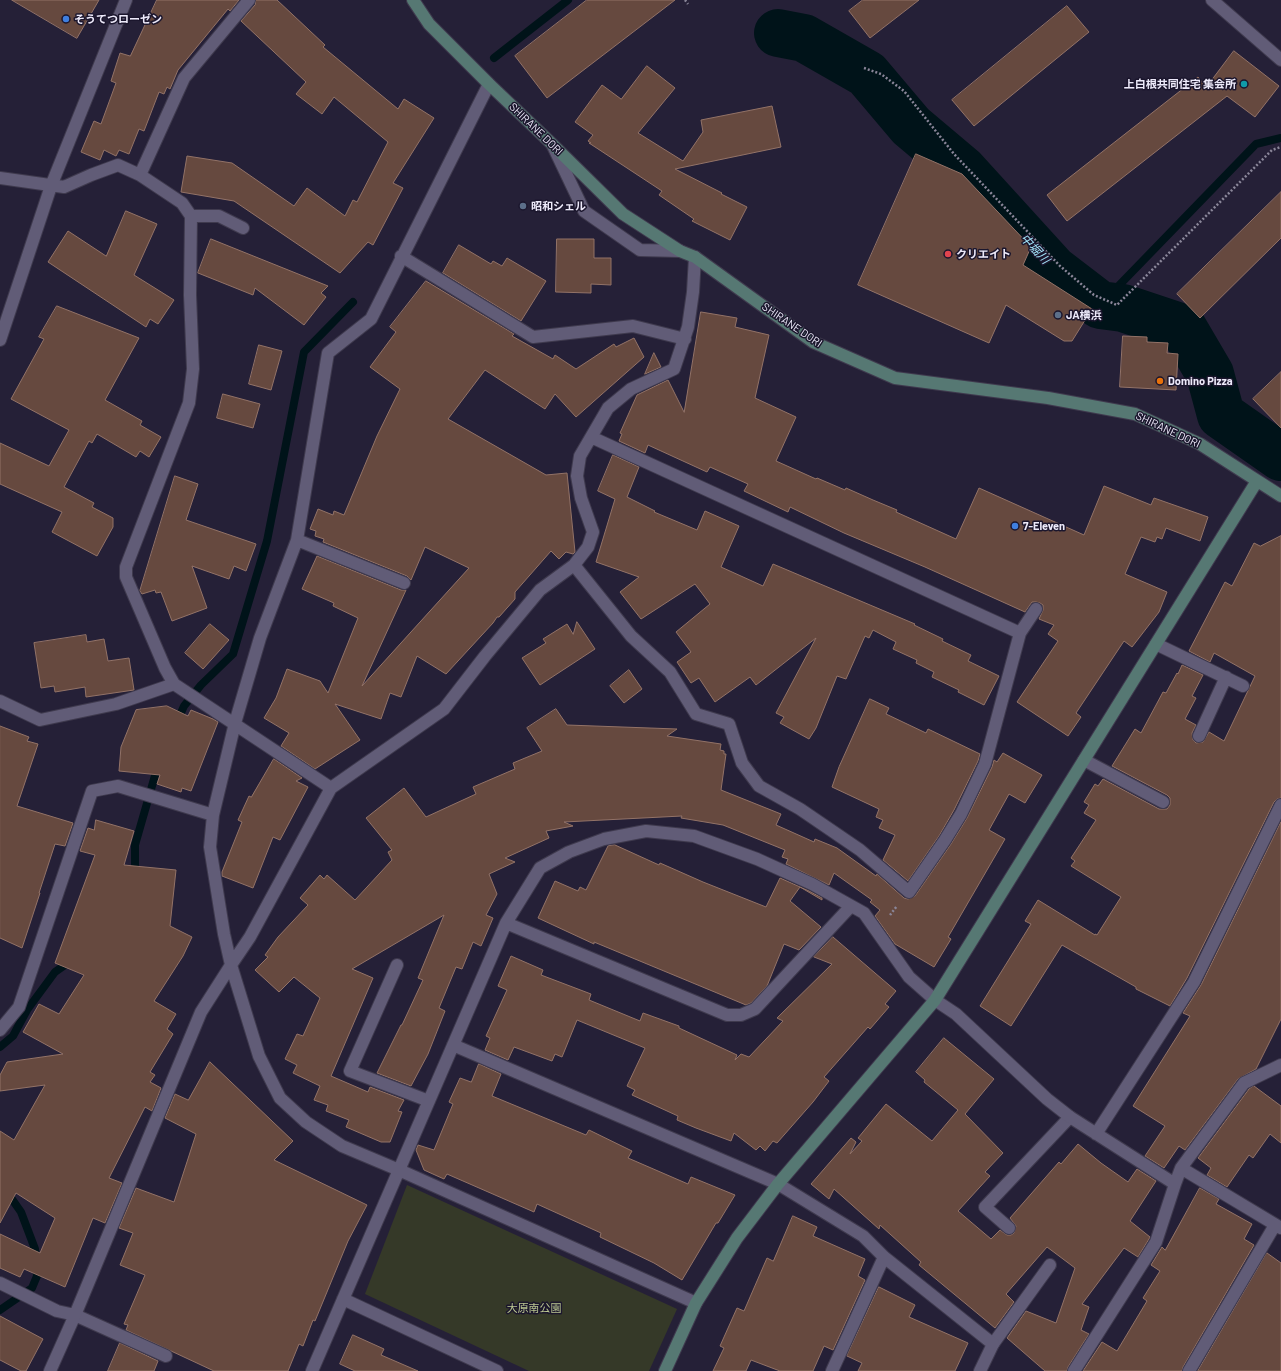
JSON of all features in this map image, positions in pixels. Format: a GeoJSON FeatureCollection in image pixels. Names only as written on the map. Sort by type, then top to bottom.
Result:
{"type":"FeatureCollection","features":[{"type":"Feature","properties":{"kind":"street"},"geometry":{"type":"LineString","coordinates":[[0,340],[51,186],[126,0]]}},
{"type":"Feature","properties":{"kind":"street"},"geometry":{"type":"LineString","coordinates":[[140,175],[184,78],[249,0]]}},
{"type":"Feature","properties":{"kind":"street","name":"SHIRANE DORI"},"geometry":{"type":"LineString","coordinates":[[413,0],[429,24],[623,214],[680,251],[695,257],[813,342],[895,378],[1048,398],[1135,414],[1200,444],[1281,496]]}},
{"type":"Feature","properties":{"kind":"street"},"geometry":{"type":"LineString","coordinates":[[1212,0],[1281,60]]}},
{"type":"Feature","properties":{"kind":"street"},"geometry":{"type":"LineString","coordinates":[[489,84],[401,256],[371,319],[328,353],[297,540],[260,638],[235,724],[212,815],[210,847],[224,934],[231,965],[259,1056],[280,1098],[306,1122],[342,1146],[696,1303]]}},
{"type":"Feature","properties":{"kind":"street"},"geometry":{"type":"LineString","coordinates":[[552,144],[584,211],[640,250],[680,251]]}},
{"type":"Feature","properties":{"kind":"street"},"geometry":{"type":"LineString","coordinates":[[0,178],[64,187],[90,175],[118,165],[140,175],[182,203],[190,216],[190,295],[193,370],[189,403],[126,567],[126,577],[165,668],[174,684],[331,788]]}},
{"type":"Feature","properties":{"kind":"street"},"geometry":{"type":"LineString","coordinates":[[190,216],[219,216],[243,228]]}},
{"type":"Feature","properties":{"kind":"street"},"geometry":{"type":"LineString","coordinates":[[401,256],[533,337],[633,326],[685,339]]}},
{"type":"Feature","properties":{"kind":"street"},"geometry":{"type":"LineString","coordinates":[[53,1369],[201,1012],[250,937],[331,788],[444,709],[489,651],[540,590],[574,565],[588,547],[593,532],[581,498],[578,476],[580,456],[608,408],[630,389],[674,369],[688,327],[693,292],[695,257]]}},
{"type":"Feature","properties":{"kind":"street"},"geometry":{"type":"LineString","coordinates":[[591,436],[1020,633]]}},
{"type":"Feature","properties":{"kind":"street"},"geometry":{"type":"LineString","coordinates":[[665,1371],[696,1303],[737,1238],[778,1184],[935,1000],[1257,481]]}},
{"type":"Feature","properties":{"kind":"street"},"geometry":{"type":"LineString","coordinates":[[297,540],[404,583]]}},
{"type":"Feature","properties":{"kind":"street"},"geometry":{"type":"LineString","coordinates":[[574,565],[632,636],[670,672],[696,714],[729,724],[742,762],[760,786],[800,809],[860,850],[909,892],[961,814],[985,764],[1020,633],[1036,609]]}},
{"type":"Feature","properties":{"kind":"street"},"geometry":{"type":"LineString","coordinates":[[1156,644],[1243,686]]}},
{"type":"Feature","properties":{"kind":"street"},"geometry":{"type":"LineString","coordinates":[[1199,736],[1226,677]]}},
{"type":"Feature","properties":{"kind":"street"},"geometry":{"type":"LineString","coordinates":[[0,701],[40,720],[116,704],[174,684]]}},
{"type":"Feature","properties":{"kind":"street"},"geometry":{"type":"LineString","coordinates":[[1084,760],[1163,802]]}},
{"type":"Feature","properties":{"kind":"street"},"geometry":{"type":"LineString","coordinates":[[0,1030],[18,1007],[92,791],[118,786],[212,815]]}},
{"type":"Feature","properties":{"kind":"street"},"geometry":{"type":"LineString","coordinates":[[1096,1134],[1194,982],[1281,805]]}},
{"type":"Feature","properties":{"kind":"street"},"geometry":{"type":"LineString","coordinates":[[312,1371],[506,923],[540,868],[569,852],[597,842],[646,831],[694,836],[757,859],[812,884],[864,913],[909,977],[935,1000],[956,1014],[1047,1098],[1070,1117],[1175,1184]]}},
{"type":"Feature","properties":{"kind":"street"},"geometry":{"type":"LineString","coordinates":[[506,923],[727,1015],[741,1015],[755,1009],[850,906]]}},
{"type":"Feature","properties":{"kind":"street"},"geometry":{"type":"LineString","coordinates":[[397,965],[350,1071],[429,1101]]}},
{"type":"Feature","properties":{"kind":"street"},"geometry":{"type":"LineString","coordinates":[[453,1045],[778,1184],[863,1236],[884,1257],[993,1344]]}},
{"type":"Feature","properties":{"kind":"street"},"geometry":{"type":"LineString","coordinates":[[1074,1371],[1156,1242],[1181,1168],[1244,1083],[1281,1065]]}},
{"type":"Feature","properties":{"kind":"street"},"geometry":{"type":"LineString","coordinates":[[1009,1228],[985,1207],[1070,1117]]}},
{"type":"Feature","properties":{"kind":"street"},"geometry":{"type":"LineString","coordinates":[[1181,1168],[1278,1226],[1189,1371]]}},
{"type":"Feature","properties":{"kind":"street"},"geometry":{"type":"LineString","coordinates":[[832,1371],[884,1257]]}},
{"type":"Feature","properties":{"kind":"street"},"geometry":{"type":"LineString","coordinates":[[980,1371],[993,1344],[1050,1265]]}},
{"type":"Feature","properties":{"kind":"street"},"geometry":{"type":"LineString","coordinates":[[0,1283],[57,1311],[75,1315],[166,1356]]}},
{"type":"Feature","properties":{"kind":"street"},"geometry":{"type":"LineString","coordinates":[[343,1299],[497,1371]]}},
{"type":"Feature","properties":{"kind":"path"},"geometry":{"type":"LineString","coordinates":[[685,0],[688,4]]}},
{"type":"Feature","properties":{"kind":"path"},"geometry":{"type":"LineString","coordinates":[[864,68],[881,74],[904,91],[954,154],[1060,266],[1094,295],[1117,305],[1272,150],[1281,147]]}},
{"type":"Feature","properties":{"kind":"path"},"geometry":{"type":"LineString","coordinates":[[877,931],[909,892]]}},
{"type":"Feature","properties":{"kind":"green space","name":"大原南公園"},"geometry":{"type":"Polygon","coordinates":[[[407,1185],[677,1309],[649,1371],[529,1371],[365,1294],[407,1185]]]}},
{"type":"Feature","properties":{"kind":"building","name":"そうてつローゼン"},"geometry":{"type":"Polygon","coordinates":[[[12,0],[99,0],[77,38],[12,0]]]}},
{"type":"Feature","properties":{"kind":"building"},"geometry":{"type":"Polygon","coordinates":[[[157,0],[239,0],[230,11],[228,9],[178,70],[170,89],[167,87],[164,94],[159,92],[144,131],[139,129],[129,154],[119,150],[116,156],[104,150],[100,160],[81,152],[94,121],[101,124],[116,83],[111,81],[120,53],[130,56],[157,0]]]}},
{"type":"Feature","properties":{"kind":"building"},"geometry":{"type":"Polygon","coordinates":[[[256,0],[277,0],[325,45],[323,47],[398,109],[404,99],[434,118],[393,183],[403,188],[373,245],[368,242],[340,273],[234,201],[181,192],[187,156],[232,163],[294,206],[307,188],[345,216],[353,200],[357,202],[388,142],[334,97],[322,114],[296,94],[306,82],[241,21],[255,5],[256,0]]]}},
{"type":"Feature","properties":{"kind":"building"},"geometry":{"type":"Polygon","coordinates":[[[587,0],[675,0],[547,98],[515,56],[587,0]]]}},
{"type":"Feature","properties":{"kind":"building"},"geometry":{"type":"Polygon","coordinates":[[[863,0],[919,0],[870,38],[849,11],[863,0]]]}},
{"type":"Feature","properties":{"kind":"building"},"geometry":{"type":"Polygon","coordinates":[[[1067,6],[1089,32],[974,126],[952,100],[1067,6]]]}},
{"type":"Feature","properties":{"kind":"building"},"geometry":{"type":"Polygon","coordinates":[[[1234,51],[1279,86],[1255,117],[1227,96],[1067,221],[1047,195],[1198,77],[1206,87],[1234,51]]]}},
{"type":"Feature","properties":{"kind":"building"},"geometry":{"type":"Polygon","coordinates":[[[647,66],[675,88],[638,133],[683,161],[703,132],[701,120],[772,106],[781,147],[675,169],[747,207],[730,240],[692,221],[694,219],[659,195],[662,191],[589,143],[591,143],[588,141],[593,135],[575,122],[602,85],[621,99],[647,66]]]}},
{"type":"Feature","properties":{"kind":"building"},"geometry":{"type":"Polygon","coordinates":[[[916,154],[962,174],[1031,247],[1023,265],[1092,309],[1072,341],[1064,341],[1006,305],[989,343],[858,285],[916,154]]]}},
{"type":"Feature","properties":{"kind":"building"},"geometry":{"type":"Polygon","coordinates":[[[1281,192],[1281,238],[1200,318],[1177,294],[1281,192]]]}},
{"type":"Feature","properties":{"kind":"building"},"geometry":{"type":"Polygon","coordinates":[[[126,211],[157,224],[134,275],[174,300],[158,324],[150,319],[146,327],[48,262],[68,231],[106,256],[126,211]]]}},
{"type":"Feature","properties":{"kind":"building"},"geometry":{"type":"Polygon","coordinates":[[[211,239],[328,286],[321,293],[326,297],[304,325],[255,288],[253,295],[198,273],[211,239]]]}},
{"type":"Feature","properties":{"kind":"building"},"geometry":{"type":"Polygon","coordinates":[[[557,239],[594,239],[594,258],[611,258],[611,285],[591,284],[591,293],[556,292],[557,239]]]}},
{"type":"Feature","properties":{"kind":"building"},"geometry":{"type":"Polygon","coordinates":[[[459,245],[491,264],[493,261],[502,266],[507,258],[546,281],[521,321],[443,273],[459,245]]]}},
{"type":"Feature","properties":{"kind":"building"},"geometry":{"type":"Polygon","coordinates":[[[426,281],[514,334],[512,336],[553,359],[555,355],[576,369],[614,344],[616,347],[634,338],[644,357],[576,417],[555,394],[545,409],[485,370],[448,419],[546,475],[567,473],[575,552],[573,554],[566,552],[559,559],[551,551],[515,592],[515,599],[446,674],[417,656],[401,697],[390,693],[381,719],[335,704],[360,740],[315,769],[281,746],[289,733],[264,718],[276,698],[287,669],[320,681],[328,693],[358,618],[333,606],[334,603],[302,589],[317,556],[401,590],[406,590],[362,686],[469,568],[425,547],[411,580],[407,576],[323,542],[324,539],[315,536],[316,531],[310,529],[318,509],[333,515],[334,511],[344,515],[377,436],[400,389],[370,367],[396,332],[390,327],[426,281]]]}},
{"type":"Feature","properties":{"kind":"building"},"geometry":{"type":"Polygon","coordinates":[[[57,306],[139,338],[105,400],[142,421],[140,425],[161,437],[149,457],[140,451],[136,457],[97,434],[92,443],[89,441],[64,487],[94,503],[92,507],[113,518],[113,527],[97,556],[52,532],[62,512],[0,484],[0,443],[49,466],[69,430],[11,399],[44,339],[39,337],[57,306]]]}},
{"type":"Feature","properties":{"kind":"building"},"geometry":{"type":"Polygon","coordinates":[[[701,312],[737,318],[735,327],[769,335],[755,398],[796,417],[776,461],[816,479],[817,478],[845,490],[846,488],[897,510],[896,512],[956,539],[979,488],[1084,535],[1104,486],[1151,505],[1154,498],[1208,517],[1200,541],[1166,528],[1162,539],[1157,537],[1155,542],[1141,537],[1125,574],[1167,592],[1159,612],[1132,647],[1124,641],[1076,713],[1081,717],[1068,736],[1017,702],[1058,641],[1048,634],[1054,625],[1039,619],[1043,610],[1043,605],[1040,603],[1032,602],[1025,612],[925,567],[844,533],[790,507],[788,512],[744,491],[748,484],[710,467],[707,472],[648,445],[645,453],[619,441],[622,434],[620,433],[637,395],[668,380],[684,412],[701,312]]]}},
{"type":"Feature","properties":{"kind":"building"},"geometry":{"type":"Polygon","coordinates":[[[1123,336],[1147,337],[1147,342],[1168,343],[1167,353],[1178,354],[1176,390],[1120,387],[1123,336]]]}},
{"type":"Feature","properties":{"kind":"building"},"geometry":{"type":"Polygon","coordinates":[[[259,345],[282,351],[271,390],[249,384],[259,345]]]}},
{"type":"Feature","properties":{"kind":"building"},"geometry":{"type":"Polygon","coordinates":[[[654,353],[661,367],[645,374],[654,353]]]}},
{"type":"Feature","properties":{"kind":"building"},"geometry":{"type":"Polygon","coordinates":[[[1281,372],[1281,428],[1253,399],[1281,372]]]}},
{"type":"Feature","properties":{"kind":"building"},"geometry":{"type":"Polygon","coordinates":[[[223,394],[260,404],[253,428],[217,418],[223,394]]]}},
{"type":"Feature","properties":{"kind":"building"},"geometry":{"type":"Polygon","coordinates":[[[613,455],[639,467],[627,497],[655,511],[654,512],[697,530],[705,511],[739,526],[721,567],[763,586],[773,564],[915,624],[914,625],[943,639],[942,641],[971,655],[968,661],[999,676],[984,705],[958,692],[959,690],[932,677],[934,672],[916,663],[917,660],[893,649],[896,642],[873,630],[869,638],[865,636],[846,679],[837,676],[816,728],[809,739],[780,723],[784,717],[776,713],[816,638],[756,685],[750,677],[715,702],[699,678],[691,683],[677,662],[691,652],[676,632],[710,604],[695,584],[641,619],[620,592],[639,577],[596,562],[615,499],[598,491],[613,455]]]}},
{"type":"Feature","properties":{"kind":"building"},"geometry":{"type":"Polygon","coordinates":[[[175,476],[198,484],[186,520],[256,544],[246,571],[234,566],[229,579],[192,566],[207,608],[172,621],[161,592],[156,593],[155,590],[142,594],[140,591],[175,476]]]}},
{"type":"Feature","properties":{"kind":"building"},"geometry":{"type":"Polygon","coordinates":[[[1281,536],[1281,798],[1274,802],[1187,978],[1170,1006],[1136,989],[1136,987],[1062,945],[1011,1026],[980,1006],[1031,924],[1025,921],[1038,900],[1097,935],[1121,897],[1071,866],[1075,861],[1071,858],[1096,820],[1084,813],[1089,805],[1084,802],[1095,784],[1098,786],[1103,779],[1159,809],[1167,809],[1170,805],[1170,798],[1167,795],[1112,766],[1135,729],[1141,733],[1163,692],[1166,693],[1182,665],[1203,675],[1192,696],[1196,698],[1185,719],[1196,725],[1192,733],[1193,740],[1196,743],[1203,742],[1209,732],[1224,741],[1255,676],[1214,653],[1210,662],[1189,651],[1225,582],[1232,586],[1254,543],[1260,546],[1281,536]]]}},
{"type":"Feature","properties":{"kind":"building"},"geometry":{"type":"Polygon","coordinates":[[[577,622],[595,649],[540,685],[522,658],[546,643],[543,639],[567,624],[573,634],[577,622]]]}},
{"type":"Feature","properties":{"kind":"building"},"geometry":{"type":"Polygon","coordinates":[[[210,624],[229,640],[203,669],[185,653],[210,624]]]}},
{"type":"Feature","properties":{"kind":"building"},"geometry":{"type":"Polygon","coordinates":[[[86,635],[87,642],[104,639],[108,661],[129,658],[134,690],[86,697],[85,687],[55,692],[54,686],[41,688],[34,643],[86,635]]]}},
{"type":"Feature","properties":{"kind":"building"},"geometry":{"type":"Polygon","coordinates":[[[629,670],[642,689],[624,703],[610,686],[629,670]]]}},
{"type":"Feature","properties":{"kind":"building"},"geometry":{"type":"Polygon","coordinates":[[[870,699],[889,708],[886,714],[926,733],[928,729],[980,754],[954,810],[939,836],[908,881],[883,860],[895,835],[879,828],[883,820],[876,817],[879,809],[832,787],[839,767],[870,699]]]}},
{"type":"Feature","properties":{"kind":"building"},"geometry":{"type":"Polygon","coordinates":[[[167,706],[188,716],[191,710],[218,722],[191,791],[182,788],[181,792],[157,784],[160,775],[119,771],[121,747],[136,710],[167,706]]]}},
{"type":"Feature","properties":{"kind":"building"},"geometry":{"type":"Polygon","coordinates":[[[556,709],[567,725],[677,729],[667,736],[721,744],[720,750],[724,751],[724,754],[726,754],[721,790],[781,814],[776,825],[814,842],[815,839],[837,848],[876,876],[877,874],[904,898],[908,899],[915,896],[951,844],[967,818],[994,760],[997,762],[1003,753],[1042,775],[1025,803],[1009,794],[989,830],[1005,839],[948,937],[951,939],[934,967],[895,944],[875,916],[880,910],[870,902],[872,900],[834,873],[829,885],[786,864],[788,859],[782,857],[785,850],[723,825],[681,818],[682,816],[564,822],[573,826],[546,831],[549,838],[505,858],[515,862],[489,874],[497,894],[486,915],[493,918],[481,946],[473,942],[462,969],[456,967],[439,1008],[445,1011],[428,1054],[411,1086],[377,1073],[423,980],[418,978],[444,915],[352,969],[373,978],[331,1076],[368,1092],[370,1087],[404,1100],[398,1111],[402,1112],[390,1142],[381,1142],[346,1127],[349,1120],[326,1111],[328,1105],[314,1100],[320,1086],[293,1073],[297,1065],[285,1059],[297,1034],[303,1036],[320,998],[294,977],[279,992],[255,970],[268,957],[265,955],[278,937],[308,905],[300,898],[320,875],[324,879],[327,875],[355,900],[392,860],[388,852],[392,850],[366,818],[404,788],[426,817],[476,794],[473,787],[515,769],[513,763],[542,751],[527,728],[556,709]]]}},
{"type":"Feature","properties":{"kind":"building"},"geometry":{"type":"Polygon","coordinates":[[[0,726],[29,737],[27,741],[38,744],[17,806],[73,823],[65,846],[55,844],[22,948],[0,938],[0,726]]]}},
{"type":"Feature","properties":{"kind":"building"},"geometry":{"type":"Polygon","coordinates":[[[274,759],[302,778],[296,781],[308,787],[280,840],[273,837],[253,888],[222,876],[222,872],[242,822],[238,820],[249,796],[251,797],[274,759]]]}},
{"type":"Feature","properties":{"kind":"building"},"geometry":{"type":"Polygon","coordinates":[[[96,820],[134,831],[124,865],[176,870],[170,926],[192,937],[183,956],[154,1001],[176,1014],[167,1029],[173,1034],[150,1072],[155,1075],[150,1082],[161,1088],[152,1111],[145,1107],[109,1178],[122,1183],[105,1223],[93,1218],[65,1287],[24,1269],[20,1277],[0,1268],[0,1234],[40,1253],[55,1218],[16,1193],[0,1223],[0,1131],[14,1140],[45,1085],[0,1091],[0,1075],[7,1062],[63,1054],[23,1032],[39,1004],[59,1014],[84,975],[55,963],[95,855],[80,851],[88,828],[94,830],[96,820]]]}},
{"type":"Feature","properties":{"kind":"building"},"geometry":{"type":"Polygon","coordinates":[[[1281,822],[1281,1019],[1256,1069],[1238,1079],[1185,1150],[1179,1146],[1164,1168],[1145,1156],[1165,1126],[1133,1106],[1190,1016],[1183,1013],[1201,985],[1281,822]]]}},
{"type":"Feature","properties":{"kind":"building"},"geometry":{"type":"Polygon","coordinates":[[[615,845],[659,865],[660,863],[766,907],[780,878],[809,891],[822,898],[822,900],[800,887],[790,901],[821,927],[799,950],[784,944],[767,986],[751,1003],[746,1005],[594,942],[594,944],[538,918],[555,881],[578,891],[580,887],[586,890],[608,846],[615,845]]]}},
{"type":"Feature","properties":{"kind":"building"},"geometry":{"type":"Polygon","coordinates":[[[833,937],[896,991],[885,1004],[889,1007],[870,1029],[868,1027],[824,1077],[829,1081],[813,1102],[777,1143],[773,1141],[765,1151],[760,1146],[756,1150],[734,1133],[731,1141],[677,1120],[678,1116],[632,1095],[635,1090],[627,1086],[645,1048],[577,1020],[562,1057],[555,1054],[552,1061],[514,1047],[508,1060],[485,1050],[490,1038],[486,1036],[507,990],[498,986],[511,956],[543,970],[541,975],[591,994],[589,1000],[640,1021],[643,1013],[679,1026],[679,1028],[737,1055],[735,1060],[741,1054],[749,1057],[783,1021],[777,1018],[832,964],[814,957],[833,937]]]}},
{"type":"Feature","properties":{"kind":"building"},"geometry":{"type":"Polygon","coordinates":[[[944,1038],[994,1079],[965,1114],[1003,1153],[985,1172],[990,1176],[958,1211],[991,1239],[1000,1230],[1007,1235],[1014,1233],[1016,1226],[1010,1218],[1059,1162],[1061,1164],[1078,1144],[1101,1163],[1128,1182],[1137,1169],[1156,1181],[1130,1221],[1150,1237],[1138,1257],[1124,1248],[1082,1304],[1089,1307],[1081,1330],[1089,1334],[1067,1371],[1045,1371],[1007,1338],[1026,1311],[1056,1323],[1075,1268],[1047,1247],[1006,1294],[1014,1302],[995,1328],[919,1265],[921,1262],[880,1225],[879,1229],[834,1189],[829,1199],[811,1184],[851,1138],[856,1142],[850,1154],[862,1141],[858,1138],[886,1104],[932,1141],[958,1110],[924,1082],[925,1080],[916,1072],[944,1038]]]}},
{"type":"Feature","properties":{"kind":"building"},"geometry":{"type":"Polygon","coordinates":[[[210,1062],[293,1141],[274,1160],[367,1205],[348,1241],[315,1321],[313,1320],[303,1346],[299,1344],[288,1371],[214,1371],[126,1330],[128,1325],[124,1324],[145,1275],[120,1265],[133,1233],[119,1228],[136,1188],[174,1202],[196,1134],[165,1118],[175,1094],[188,1100],[210,1062]]]}},
{"type":"Feature","properties":{"kind":"building"},"geometry":{"type":"Polygon","coordinates":[[[479,1064],[501,1074],[492,1096],[586,1135],[589,1130],[632,1151],[628,1158],[688,1184],[691,1177],[735,1195],[718,1223],[716,1223],[682,1280],[654,1263],[600,1237],[601,1233],[537,1204],[534,1212],[447,1174],[444,1179],[424,1170],[416,1150],[418,1145],[434,1150],[453,1104],[449,1102],[460,1078],[471,1082],[479,1064]]]}},
{"type":"Feature","properties":{"kind":"building"},"geometry":{"type":"Polygon","coordinates":[[[1254,1086],[1281,1106],[1281,1143],[1270,1134],[1253,1158],[1249,1155],[1227,1187],[1207,1175],[1211,1168],[1198,1158],[1249,1089],[1254,1086]]]}},
{"type":"Feature","properties":{"kind":"building"},"geometry":{"type":"Polygon","coordinates":[[[1200,1188],[1219,1199],[1216,1204],[1252,1224],[1244,1239],[1254,1245],[1182,1371],[1083,1371],[1102,1342],[1117,1351],[1147,1301],[1143,1298],[1160,1271],[1151,1265],[1162,1247],[1165,1250],[1200,1188]]]}},
{"type":"Feature","properties":{"kind":"building"},"geometry":{"type":"Polygon","coordinates":[[[793,1216],[817,1227],[813,1236],[865,1259],[858,1276],[865,1280],[833,1350],[824,1346],[813,1371],[780,1371],[751,1360],[746,1371],[713,1371],[724,1348],[720,1346],[737,1308],[744,1311],[767,1258],[773,1261],[793,1216]]]}},
{"type":"Feature","properties":{"kind":"building"},"geometry":{"type":"Polygon","coordinates":[[[1267,1253],[1281,1263],[1281,1371],[1198,1371],[1267,1253]]]}},
{"type":"Feature","properties":{"kind":"building"},"geometry":{"type":"Polygon","coordinates":[[[879,1287],[915,1305],[909,1317],[968,1343],[955,1371],[858,1371],[862,1363],[847,1356],[879,1287]]]}},
{"type":"Feature","properties":{"kind":"building"},"geometry":{"type":"Polygon","coordinates":[[[0,1316],[43,1339],[26,1371],[21,1371],[0,1360],[0,1316]]]}},
{"type":"Feature","properties":{"kind":"building"},"geometry":{"type":"Polygon","coordinates":[[[353,1335],[384,1349],[381,1355],[418,1371],[355,1371],[340,1364],[353,1335]]]}},
{"type":"Feature","properties":{"kind":"building"},"geometry":{"type":"Polygon","coordinates":[[[120,1343],[158,1361],[154,1371],[108,1371],[120,1343]]]}},
{"type":"Feature","properties":{"kind":"waterway"},"geometry":{"type":"LineString","coordinates":[[494,58],[568,0]]}},
{"type":"Feature","properties":{"kind":"waterway","name":"中堀川"},"geometry":{"type":"LineString","coordinates":[[778,33],[804,38],[867,74],[911,126],[962,169],[1053,269],[1100,305],[1123,308],[1183,328],[1210,374],[1221,415],[1281,457]]}},
{"type":"Feature","properties":{"kind":"waterway"},"geometry":{"type":"LineString","coordinates":[[1100,305],[1256,144],[1281,138]]}},
{"type":"Feature","properties":{"kind":"waterway"},"geometry":{"type":"LineString","coordinates":[[177,722],[184,706],[201,685],[233,654],[267,541],[304,352],[353,302]]}},
{"type":"Feature","properties":{"kind":"waterway"},"geometry":{"type":"LineString","coordinates":[[133,876],[135,871],[135,845],[158,765]]}},
{"type":"Feature","properties":{"kind":"waterway"},"geometry":{"type":"LineString","coordinates":[[0,1047],[13,1036],[27,1010],[55,972],[72,960]]}},
{"type":"Feature","properties":{"kind":"waterway"},"geometry":{"type":"LineString","coordinates":[[0,1182],[21,1212],[35,1249],[37,1276],[32,1288],[0,1310]]}},
{"type":"Feature","properties":{"kind":"place","name":"そうてつローゼン"},"geometry":{"type":"Point","coordinates":[66,19]}},
{"type":"Feature","properties":{"kind":"place","name":"上白根共同住宅 集会所"},"geometry":{"type":"Point","coordinates":[1244,84]}},
{"type":"Feature","properties":{"kind":"place","name":"昭和シェル"},"geometry":{"type":"Point","coordinates":[523,206]}},
{"type":"Feature","properties":{"kind":"place","name":"クリエイト"},"geometry":{"type":"Point","coordinates":[948,254]}},
{"type":"Feature","properties":{"kind":"place","name":"JA横浜"},"geometry":{"type":"Point","coordinates":[1058,315]}},
{"type":"Feature","properties":{"kind":"place","name":"Domino Pizza"},"geometry":{"type":"Point","coordinates":[1160,381]}},
{"type":"Feature","properties":{"kind":"place","name":"7-Eleven"},"geometry":{"type":"Point","coordinates":[1015,526]}}]}
